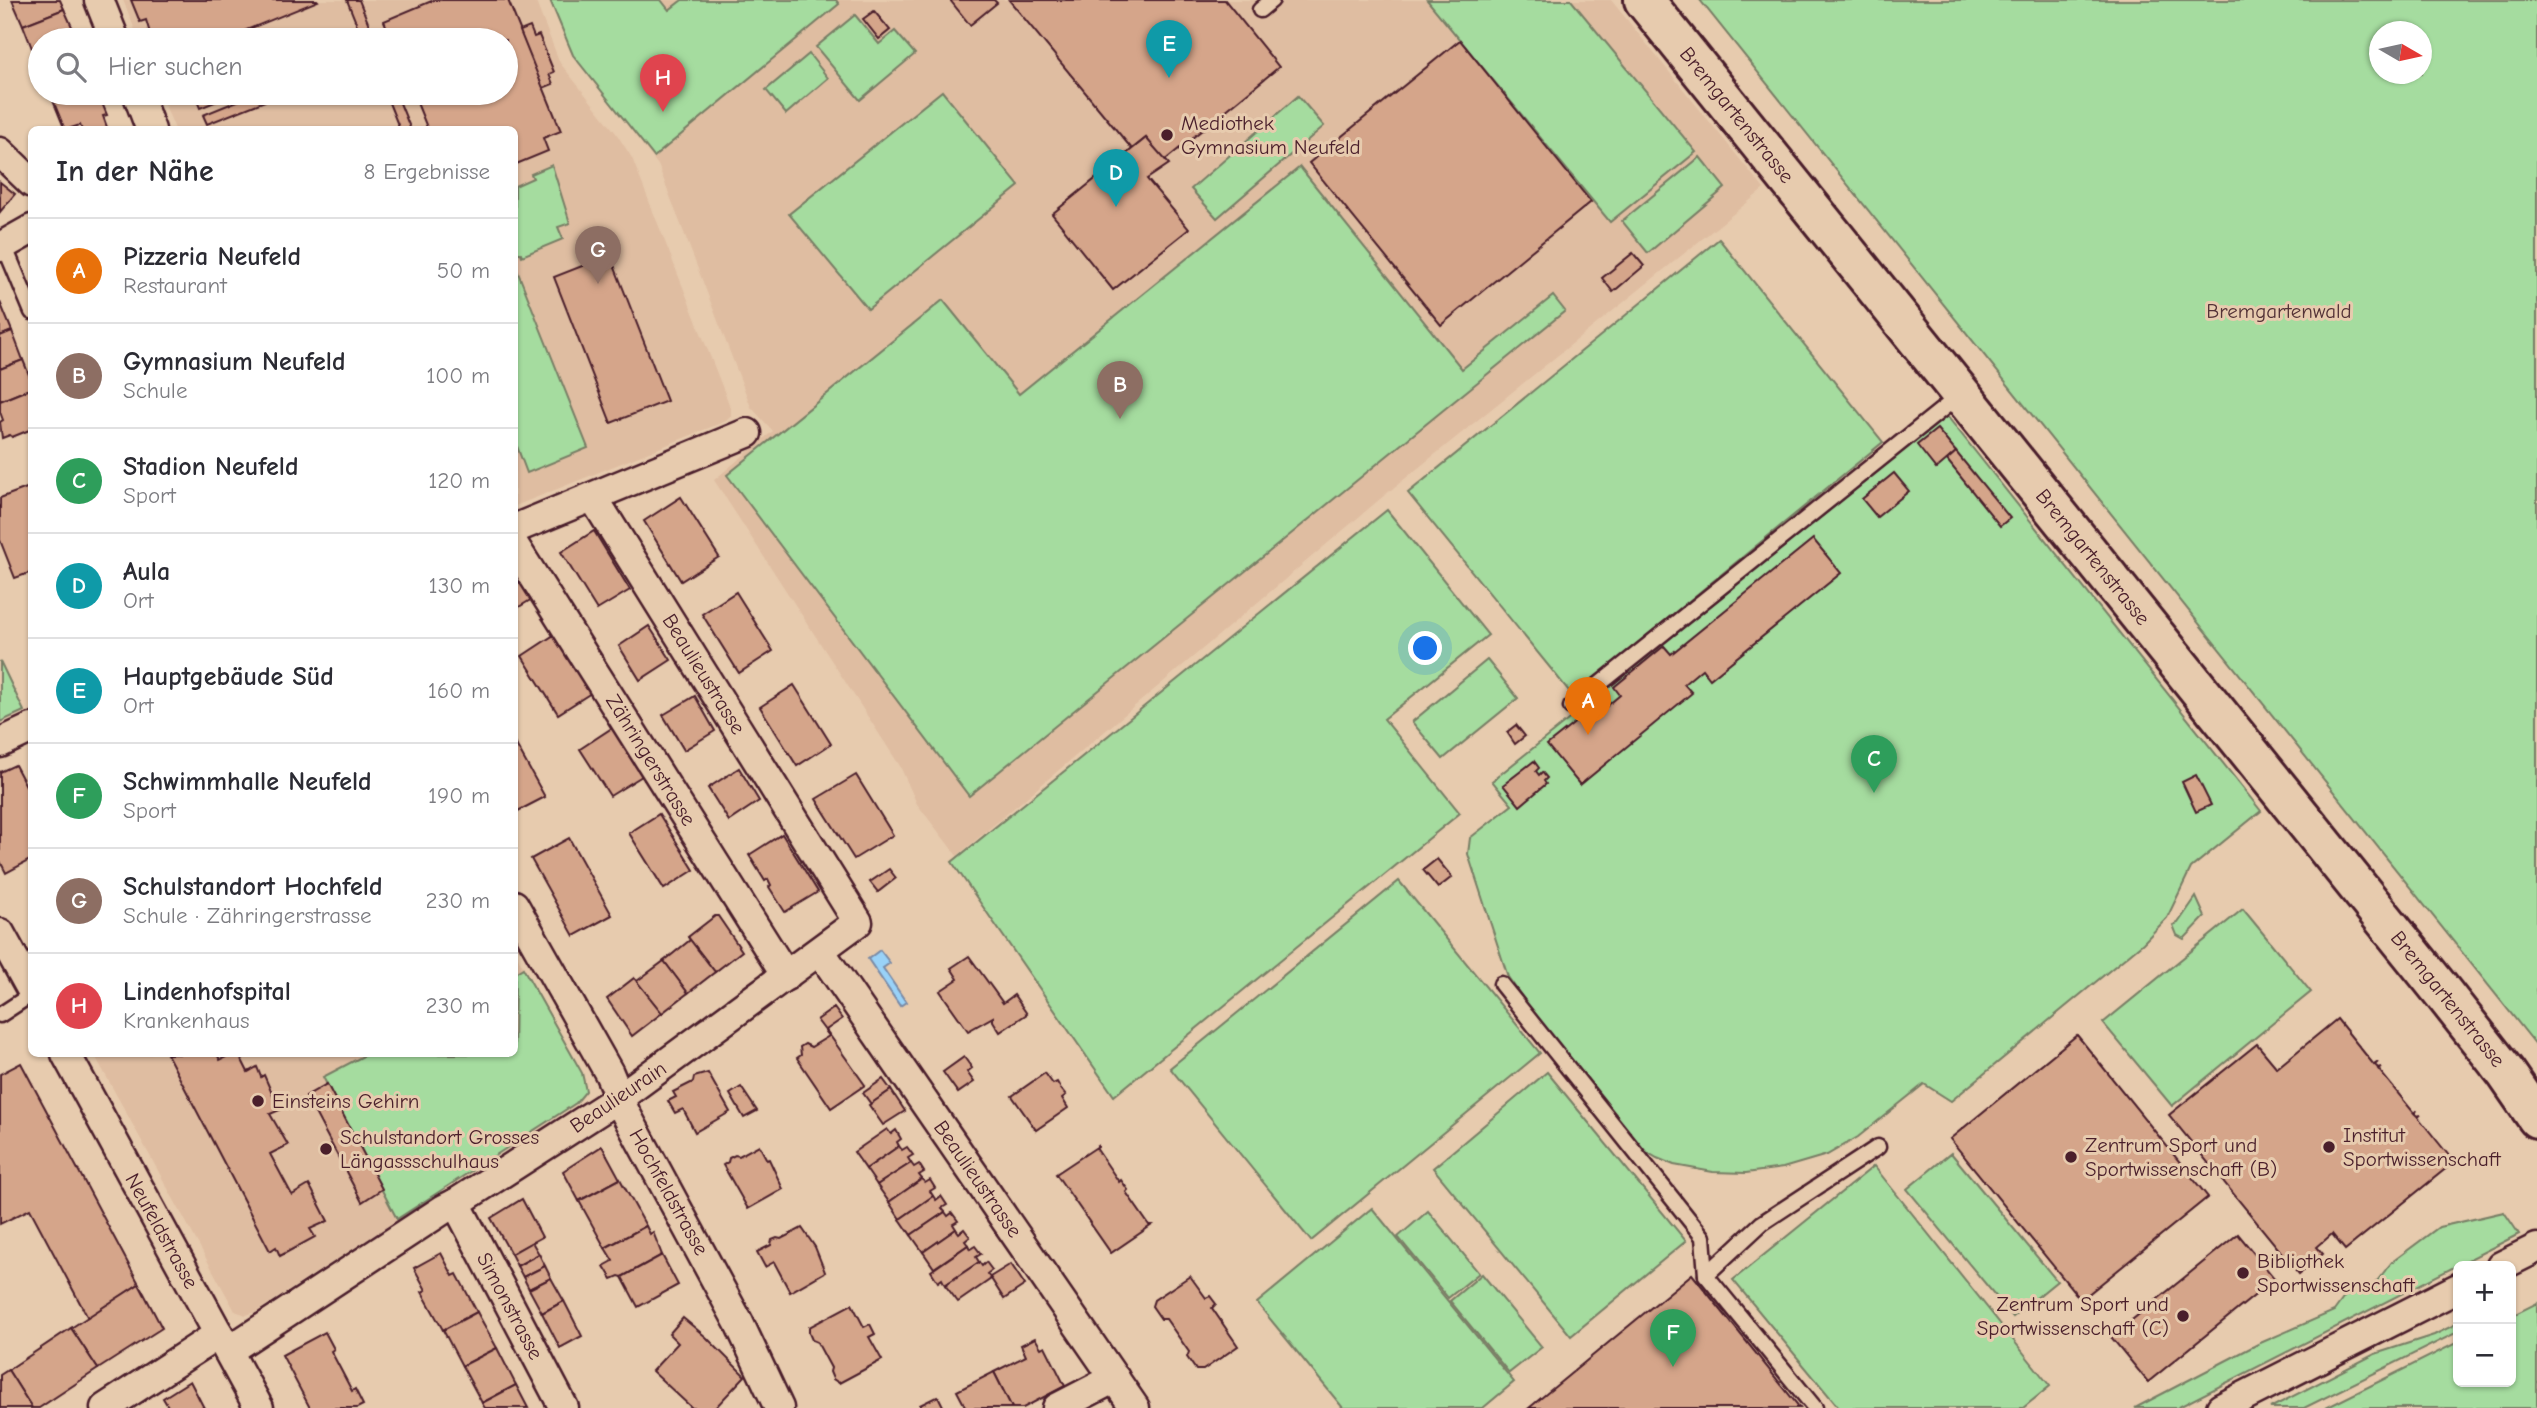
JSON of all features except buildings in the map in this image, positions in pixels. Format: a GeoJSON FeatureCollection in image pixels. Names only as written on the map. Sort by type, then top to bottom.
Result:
{"type":"FeatureCollection","features":[{"type":"Feature","properties":{"kind":"main road","name":"Bremgartenstrasse"},"geometry":{"type":"LineString","coordinates":[[1644,0],[2440,989],[2506,1073],[2537,1118]]}},
{"type":"Feature","properties":{"kind":"street"},"geometry":{"type":"LineString","coordinates":[[99,0],[111,28]]}},
{"type":"Feature","properties":{"kind":"street"},"geometry":{"type":"LineString","coordinates":[[141,105],[149,126]]}},
{"type":"Feature","properties":{"kind":"street"},"geometry":{"type":"LineString","coordinates":[[0,152],[28,179]]}},
{"type":"Feature","properties":{"kind":"street"},"geometry":{"type":"LineString","coordinates":[[2,246],[28,231]]}},
{"type":"Feature","properties":{"kind":"street"},"geometry":{"type":"LineString","coordinates":[[518,527],[747,433]]}},
{"type":"Feature","properties":{"kind":"street","name":"Beaulieustrasse"},"geometry":{"type":"LineString","coordinates":[[593,497],[858,922]]}},
{"type":"Feature","properties":{"kind":"street","name":"Zähringerstrasse"},"geometry":{"type":"LineString","coordinates":[[518,551],[786,976]]}},
{"type":"Feature","properties":{"kind":"street"},"geometry":{"type":"LineString","coordinates":[[0,743],[28,730]]}},
{"type":"Feature","properties":{"kind":"street","name":"Hochfeldstrasse"},"geometry":{"type":"LineString","coordinates":[[518,912],[609,1073],[619,1098],[733,1309],[779,1408]]}},
{"type":"Feature","properties":{"kind":"street","name":"Beaulieurain"},"geometry":{"type":"LineString","coordinates":[[104,1408],[223,1343],[456,1203],[619,1098],[858,922]]}},
{"type":"Feature","properties":{"kind":"street"},"geometry":{"type":"LineString","coordinates":[[0,933],[28,985]]}},
{"type":"Feature","properties":{"kind":"street","name":"Beaulieustrasse"},"geometry":{"type":"LineString","coordinates":[[820,951],[1135,1408]]}},
{"type":"Feature","properties":{"kind":"street","name":"Neufeldstrasse"},"geometry":{"type":"LineString","coordinates":[[68,1057],[259,1408]]}},
{"type":"Feature","properties":{"kind":"street","name":"Simonstrasse"},"geometry":{"type":"LineString","coordinates":[[456,1203],[564,1408]]}},
{"type":"Feature","properties":{"kind":"street"},"geometry":{"type":"LineString","coordinates":[[2511,1261],[2537,1248]]}},
{"type":"Feature","properties":{"kind":"street"},"geometry":{"type":"LineString","coordinates":[[2221,1408],[2453,1291]]}},
{"type":"Feature","properties":{"kind":"street"},"geometry":{"type":"LineString","coordinates":[[1057,1408],[1115,1378]]}},
{"type":"Feature","properties":{"kind":"lane"},"geometry":{"type":"LineString","coordinates":[[2,246],[28,303]]}},
{"type":"Feature","properties":{"kind":"lane"},"geometry":{"type":"LineString","coordinates":[[1571,707],[1961,395]]}},
{"type":"Feature","properties":{"kind":"lane"},"geometry":{"type":"LineString","coordinates":[[1502,984],[1703,1237],[1706,1275],[1815,1408]]}},
{"type":"Feature","properties":{"kind":"lane"},"geometry":{"type":"LineString","coordinates":[[0,1014],[28,995]]}},
{"type":"Feature","properties":{"kind":"lane"},"geometry":{"type":"LineString","coordinates":[[1706,1275],[1762,1223],[1878,1147]]}},
{"type":"Feature","properties":{"kind":"shaded area"},"geometry":{"type":"Polygon","coordinates":[[[123,0],[535,0],[560,63],[616,133],[632,158],[731,409],[731,416],[726,421],[518,505],[518,126],[174,126],[165,105],[518,105],[518,28],[134,28],[123,0]]]}},
{"type":"Feature","properties":{"kind":"shaded area"},"geometry":{"type":"Polygon","coordinates":[[[550,0],[1611,0],[1764,189],[1386,494],[957,856],[917,804],[900,766],[714,480],[773,431],[751,407],[658,165],[573,55],[550,0]]]}},
{"type":"Feature","properties":{"kind":"shaded area","name":"Schulstandort Grosses Längassschulhaus"},"geometry":{"type":"Polygon","coordinates":[[[518,957],[582,1073],[586,1091],[581,1100],[256,1312],[246,1315],[235,1311],[96,1057],[518,1057],[518,957]]]}},
{"type":"Feature","properties":{"kind":"green space"},"geometry":{"type":"Polygon","coordinates":[[[550,0],[661,0],[669,10],[682,0],[836,0],[839,4],[654,157],[573,55],[550,0]]]}},
{"type":"Feature","properties":{"kind":"green space"},"geometry":{"type":"Polygon","coordinates":[[[1427,0],[1571,0],[1696,152],[1610,222],[1427,0]]]}},
{"type":"Feature","properties":{"kind":"green space","name":"Bremgartenwald"},"geometry":{"type":"Polygon","coordinates":[[[1700,0],[2537,0],[2537,1046],[1700,0]]]}},
{"type":"Feature","properties":{"kind":"green space"},"geometry":{"type":"Polygon","coordinates":[[[855,15],[879,44],[895,31],[915,54],[860,100],[816,47],[855,15]]]}},
{"type":"Feature","properties":{"kind":"green space"},"geometry":{"type":"Polygon","coordinates":[[[809,54],[828,78],[786,114],[766,90],[809,54]]]}},
{"type":"Feature","properties":{"kind":"green space"},"geometry":{"type":"Polygon","coordinates":[[[942,91],[1019,186],[868,309],[789,214],[942,91]]]}},
{"type":"Feature","properties":{"kind":"green space"},"geometry":{"type":"Polygon","coordinates":[[[1298,96],[1324,126],[1217,218],[1191,189],[1298,96]]]}},
{"type":"Feature","properties":{"kind":"green space"},"geometry":{"type":"Polygon","coordinates":[[[1700,157],[1725,188],[1648,253],[1622,221],[1700,157]]]}},
{"type":"Feature","properties":{"kind":"green space"},"geometry":{"type":"Polygon","coordinates":[[[552,165],[570,223],[558,227],[563,239],[522,256],[518,253],[518,185],[533,178],[531,174],[552,165]]]}},
{"type":"Feature","properties":{"kind":"green space"},"geometry":{"type":"Polygon","coordinates":[[[1300,167],[1462,369],[1553,296],[1565,311],[969,796],[727,475],[943,300],[1019,394],[1300,167]]]}},
{"type":"Feature","properties":{"kind":"green space"},"geometry":{"type":"Polygon","coordinates":[[[1719,239],[1883,442],[1573,696],[1408,493],[1719,239]]]}},
{"type":"Feature","properties":{"kind":"green space"},"geometry":{"type":"Polygon","coordinates":[[[518,273],[588,448],[527,473],[518,449],[518,273]]]}},
{"type":"Feature","properties":{"kind":"green space"},"geometry":{"type":"Polygon","coordinates":[[[1947,416],[2261,811],[2191,868],[2167,918],[2143,943],[1951,1101],[1924,1084],[1858,1137],[1827,1155],[1783,1168],[1746,1173],[1713,1172],[1674,1165],[1640,1148],[1609,1120],[1508,977],[1468,854],[1470,838],[1512,805],[1492,781],[1947,416]]]}},
{"type":"Feature","properties":{"kind":"green space"},"geometry":{"type":"Polygon","coordinates":[[[1387,510],[1488,635],[1384,719],[1460,813],[1114,1096],[952,862],[1387,510]]]}},
{"type":"Feature","properties":{"kind":"green space"},"geometry":{"type":"Polygon","coordinates":[[[1487,660],[1518,698],[1443,759],[1412,722],[1487,660]]]}},
{"type":"Feature","properties":{"kind":"green space"},"geometry":{"type":"Polygon","coordinates":[[[0,661],[24,711],[0,722],[0,661]]]}},
{"type":"Feature","properties":{"kind":"green space"},"geometry":{"type":"Polygon","coordinates":[[[1399,881],[1540,1053],[1311,1241],[1170,1068],[1399,881]]]}},
{"type":"Feature","properties":{"kind":"green space"},"geometry":{"type":"Polygon","coordinates":[[[2196,897],[2205,917],[2184,939],[2177,935],[2173,925],[2178,923],[2196,897]]]}},
{"type":"Feature","properties":{"kind":"green space"},"geometry":{"type":"Polygon","coordinates":[[[2243,909],[2311,992],[2172,1106],[2103,1023],[2243,909]]]}},
{"type":"Feature","properties":{"kind":"green space"},"geometry":{"type":"Polygon","coordinates":[[[523,968],[582,1073],[586,1091],[576,1103],[397,1219],[323,1077],[361,1057],[518,1057],[518,971],[523,968]]]}},
{"type":"Feature","properties":{"kind":"green space"},"geometry":{"type":"Polygon","coordinates":[[[1547,1072],[1686,1241],[1571,1336],[1433,1168],[1547,1072]]]}},
{"type":"Feature","properties":{"kind":"green space"},"geometry":{"type":"Polygon","coordinates":[[[1951,1153],[2057,1281],[2013,1317],[1907,1189],[1951,1153]]]}},
{"type":"Feature","properties":{"kind":"green space"},"geometry":{"type":"Polygon","coordinates":[[[1874,1166],[2050,1386],[2023,1408],[1839,1408],[1733,1280],[1874,1166]]]}},
{"type":"Feature","properties":{"kind":"green space"},"geometry":{"type":"Polygon","coordinates":[[[1372,1208],[1514,1382],[1483,1408],[1343,1408],[1257,1303],[1372,1208]]]}},
{"type":"Feature","properties":{"kind":"green space"},"geometry":{"type":"Polygon","coordinates":[[[1428,1211],[1479,1273],[1448,1298],[1398,1237],[1428,1211]]]}},
{"type":"Feature","properties":{"kind":"green space"},"geometry":{"type":"Polygon","coordinates":[[[2504,1212],[2519,1234],[2466,1261],[2453,1261],[2453,1268],[2177,1408],[2135,1408],[2258,1344],[2334,1311],[2345,1296],[2373,1286],[2392,1262],[2439,1227],[2504,1212]]]}},
{"type":"Feature","properties":{"kind":"green space"},"geometry":{"type":"Polygon","coordinates":[[[1482,1274],[1542,1347],[1509,1373],[1450,1301],[1482,1274]]]}},
{"type":"Feature","properties":{"kind":"green space"},"geometry":{"type":"Polygon","coordinates":[[[2537,1303],[2537,1408],[2326,1408],[2453,1344],[2453,1387],[2516,1387],[2516,1314],[2537,1303]]]}},
{"type":"Feature","properties":{"kind":"green space"},"geometry":{"type":"Polygon","coordinates":[[[2453,1326],[2453,1334],[2304,1408],[2270,1408],[2375,1354],[2434,1335],[2453,1326]]]}},
{"type":"Feature","properties":{"kind":"water"},"geometry":{"type":"Polygon","coordinates":[[[880,950],[890,963],[883,968],[906,1002],[900,1006],[868,959],[880,950]]]}},
{"type":"Feature","properties":{"kind":"place","name":"Hauptgebäude Süd"},"geometry":{"type":"Point","coordinates":[1169,78]}},
{"type":"Feature","properties":{"kind":"place","name":"Lindenhofspital"},"geometry":{"type":"Point","coordinates":[663,112]}},
{"type":"Feature","properties":{"kind":"place","name":"Mediothek Gymnasium Neufeld"},"geometry":{"type":"Point","coordinates":[1167,135]}},
{"type":"Feature","properties":{"kind":"place","name":"Aula"},"geometry":{"type":"Point","coordinates":[1116,207]}},
{"type":"Feature","properties":{"kind":"place","name":"Schulstandort Hochfeld"},"geometry":{"type":"Point","coordinates":[598,284]}},
{"type":"Feature","properties":{"kind":"place","name":"Gymnasium Neufeld"},"geometry":{"type":"Point","coordinates":[1120,419]}},
{"type":"Feature","properties":{"kind":"place","name":"Pizzeria Neufeld"},"geometry":{"type":"Point","coordinates":[1588,735]}},
{"type":"Feature","properties":{"kind":"place","name":"Stadion Neufeld"},"geometry":{"type":"Point","coordinates":[1874,793]}},
{"type":"Feature","properties":{"kind":"place","name":"Einsteins Gehirn"},"geometry":{"type":"Point","coordinates":[258,1101]}},
{"type":"Feature","properties":{"kind":"place","name":"Institut Sportwissenschaft"},"geometry":{"type":"Point","coordinates":[2329,1147]}},
{"type":"Feature","properties":{"kind":"place","name":"Schulstandort Grosses Längassschulhaus"},"geometry":{"type":"Point","coordinates":[326,1149]}},
{"type":"Feature","properties":{"kind":"place","name":"Zentrum Sport und Sportwissenschaft (B)"},"geometry":{"type":"Point","coordinates":[2071,1157]}},
{"type":"Feature","properties":{"kind":"place","name":"Bibliothek Sportwissenschaft"},"geometry":{"type":"Point","coordinates":[2243,1273]}},
{"type":"Feature","properties":{"kind":"place","name":"Zentrum Sport und Sportwissenschaft (C)"},"geometry":{"type":"Point","coordinates":[2183,1316]}},
{"type":"Feature","properties":{"kind":"place","name":"Schwimmhalle Neufeld"},"geometry":{"type":"Point","coordinates":[1673,1367]}}]}
